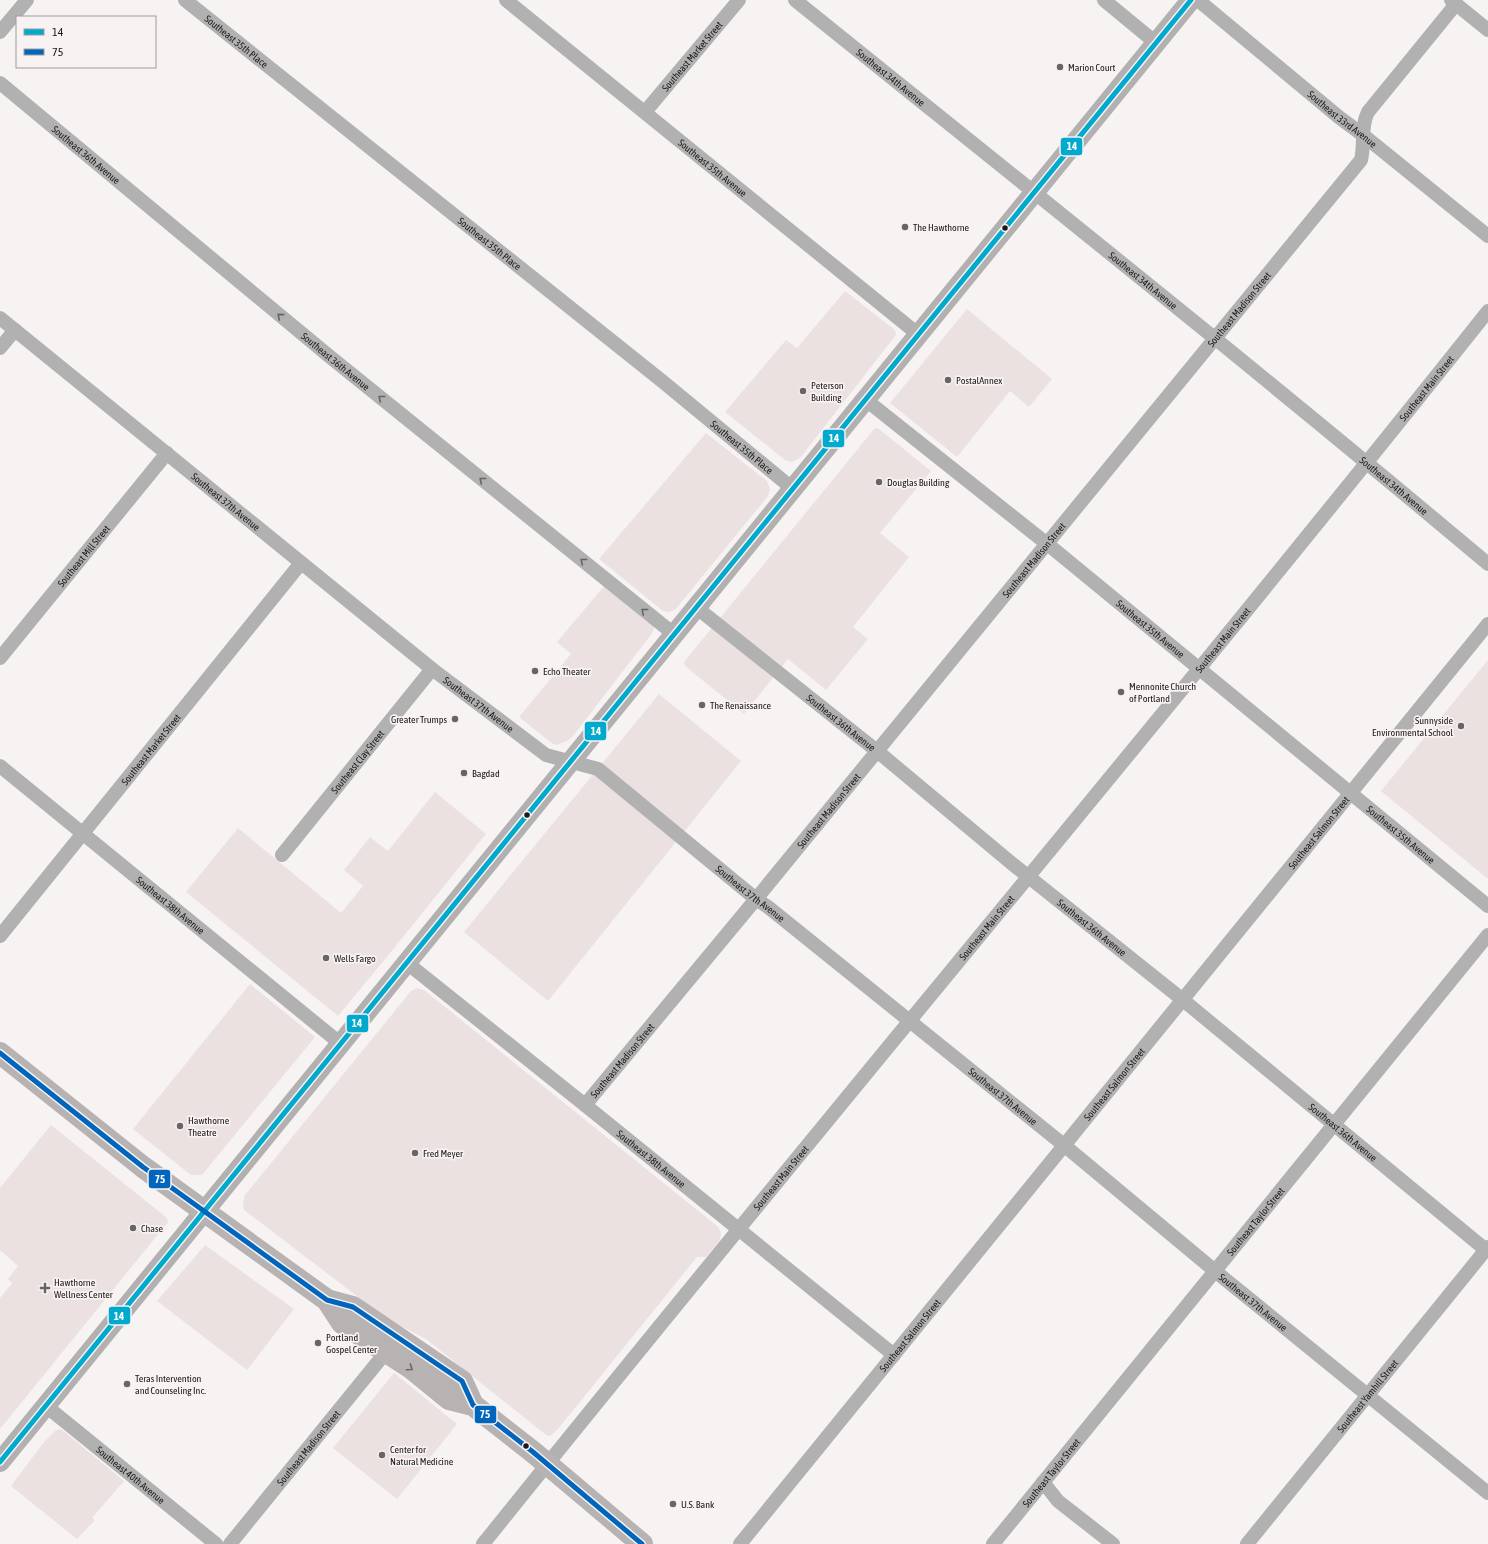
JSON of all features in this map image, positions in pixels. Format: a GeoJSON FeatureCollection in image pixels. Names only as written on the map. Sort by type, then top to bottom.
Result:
{"type":"FeatureCollection","features":[{"type":"Feature","properties":{"kind":"main road"},"geometry":{"type":"LineString","coordinates":[[2,1456],[46,1406],[1191,0]]}},
{"type":"Feature","properties":{"kind":"main road"},"geometry":{"type":"LineString","coordinates":[[0,1053],[132,1158],[327,1300],[342,1323],[411,1368],[449,1399],[473,1405],[547,1464],[642,1544]]}},
{"type":"Feature","properties":{"kind":"main road"},"geometry":{"type":"LineString","coordinates":[[327,1300],[353,1307],[462,1381],[473,1405]]}},
{"type":"Feature","properties":{"kind":"street"},"geometry":{"type":"LineString","coordinates":[[0,32],[27,0]]}},
{"type":"Feature","properties":{"kind":"street","name":"Southeast 35th Place"},"geometry":{"type":"LineString","coordinates":[[185,0],[643,366],[794,489]]}},
{"type":"Feature","properties":{"kind":"street","name":"Southeast 35th Avenue"},"geometry":{"type":"LineString","coordinates":[[506,0],[919,335]]}},
{"type":"Feature","properties":{"kind":"street","name":"Southeast Market Street"},"geometry":{"type":"LineString","coordinates":[[645,112],[739,0]]}},
{"type":"Feature","properties":{"kind":"street","name":"Southeast 34th Avenue"},"geometry":{"type":"LineString","coordinates":[[795,0],[1214,338],[1488,564]]}},
{"type":"Feature","properties":{"kind":"street"},"geometry":{"type":"LineString","coordinates":[[1104,0],[1156,43]]}},
{"type":"Feature","properties":{"kind":"street","name":"Southeast 33rd Avenue"},"geometry":{"type":"LineString","coordinates":[[1198,0],[1340,118],[1488,236]]}},
{"type":"Feature","properties":{"kind":"street"},"geometry":{"type":"LineString","coordinates":[[1454,2],[1488,30]]}},
{"type":"Feature","properties":{"kind":"street","name":"Southeast Madison Street"},"geometry":{"type":"LineString","coordinates":[[585,1105],[1361,160],[1365,118],[1368,112],[1454,2]]}},
{"type":"Feature","properties":{"kind":"street","name":"Southeast 36th Avenue"},"geometry":{"type":"LineString","coordinates":[[0,83],[329,356],[674,635]]}},
{"type":"Feature","properties":{"kind":"street","name":"Southeast Main Street"},"geometry":{"type":"LineString","coordinates":[[483,1544],[910,1021],[1200,669],[1488,311]]}},
{"type":"Feature","properties":{"kind":"street","name":"Southeast 37th Avenue"},"geometry":{"type":"LineString","coordinates":[[0,318],[432,669],[546,755],[598,768],[756,898],[1064,1146],[1488,1493]]}},
{"type":"Feature","properties":{"kind":"street"},"geometry":{"type":"LineString","coordinates":[[0,348],[15,330]]}},
{"type":"Feature","properties":{"kind":"street","name":"Southeast 35th Avenue"},"geometry":{"type":"LineString","coordinates":[[866,400],[1047,543],[1488,906]]}},
{"type":"Feature","properties":{"kind":"street","name":"Southeast Mill Street"},"geometry":{"type":"LineString","coordinates":[[0,658],[167,453]]}},
{"type":"Feature","properties":{"kind":"street","name":"Southeast Market Street"},"geometry":{"type":"LineString","coordinates":[[0,936],[301,563]]}},
{"type":"Feature","properties":{"kind":"street","name":"Southeast 36th Avenue"},"geometry":{"type":"LineString","coordinates":[[697,608],[877,751],[1015,866],[1183,1000],[1487,1248]]}},
{"type":"Feature","properties":{"kind":"street","name":"Southeast Salmon Street"},"geometry":{"type":"LineString","coordinates":[[740,1544],[1488,624]]}},
{"type":"Feature","properties":{"kind":"street","name":"Southeast Clay Street"},"geometry":{"type":"LineString","coordinates":[[282,855],[432,669]]}},
{"type":"Feature","properties":{"kind":"street","name":"Southeast 38th Avenue"},"geometry":{"type":"LineString","coordinates":[[0,766],[341,1044]]}},
{"type":"Feature","properties":{"kind":"street","name":"Southeast Taylor Street"},"geometry":{"type":"LineString","coordinates":[[993,1544],[1488,935]]}},
{"type":"Feature","properties":{"kind":"street","name":"Southeast 38th Avenue"},"geometry":{"type":"LineString","coordinates":[[407,963],[894,1355]]}},
{"type":"Feature","properties":{"kind":"street","name":"Southeast Yamhill Street"},"geometry":{"type":"LineString","coordinates":[[1247,1544],[1487,1248]]}},
{"type":"Feature","properties":{"kind":"street","name":"Southeast Madison Street"},"geometry":{"type":"LineString","coordinates":[[230,1544],[386,1352]]}},
{"type":"Feature","properties":{"kind":"street","name":"Southeast 40th Avenue"},"geometry":{"type":"LineString","coordinates":[[46,1406],[216,1544]]}},
{"type":"Feature","properties":{"kind":"street"},"geometry":{"type":"LineString","coordinates":[[1043,1482],[1058,1501],[1113,1544]]}},
{"type":"Feature","properties":{"kind":"shaded area"},"geometry":{"type":"Polygon","coordinates":[[[845,291],[895,330],[896,335],[800,458],[792,462],[785,460],[725,412],[786,340],[797,348],[845,291]]]}},
{"type":"Feature","properties":{"kind":"shaded area"},"geometry":{"type":"Polygon","coordinates":[[[967,309],[1052,379],[1029,407],[1010,391],[957,457],[890,403],[967,309]]]}},
{"type":"Feature","properties":{"kind":"shaded area"},"geometry":{"type":"Polygon","coordinates":[[[875,428],[879,429],[931,471],[880,533],[909,557],[853,627],[868,639],[826,690],[788,659],[744,714],[685,666],[684,662],[875,428]]]}},
{"type":"Feature","properties":{"kind":"shaded area"},"geometry":{"type":"Polygon","coordinates":[[[706,433],[767,481],[770,489],[768,496],[675,610],[668,612],[663,611],[599,559],[706,433]]]}},
{"type":"Feature","properties":{"kind":"shaded area"},"geometry":{"type":"Polygon","coordinates":[[[605,585],[654,627],[653,632],[573,736],[567,741],[557,745],[553,744],[519,717],[571,654],[557,642],[605,585]]]}},
{"type":"Feature","properties":{"kind":"shaded area","name":"Sunnyside Environmental School"},"geometry":{"type":"Polygon","coordinates":[[[1488,660],[1488,879],[1381,791],[1488,660]]]}},
{"type":"Feature","properties":{"kind":"shaded area"},"geometry":{"type":"Polygon","coordinates":[[[659,694],[741,761],[548,1001],[464,932],[659,694]]]}},
{"type":"Feature","properties":{"kind":"shaded area"},"geometry":{"type":"Polygon","coordinates":[[[435,792],[486,834],[338,1016],[186,892],[238,828],[341,913],[363,886],[344,870],[370,837],[388,851],[435,792]]]}},
{"type":"Feature","properties":{"kind":"shaded area"},"geometry":{"type":"Polygon","coordinates":[[[250,984],[315,1037],[202,1175],[191,1175],[133,1129],[250,984]]]}},
{"type":"Feature","properties":{"kind":"shaded area"},"geometry":{"type":"Polygon","coordinates":[[[417,988],[424,990],[712,1222],[718,1227],[721,1233],[720,1240],[706,1257],[697,1257],[558,1429],[550,1436],[546,1435],[426,1339],[387,1319],[244,1210],[243,1202],[245,1195],[411,991],[417,988]]]}},
{"type":"Feature","properties":{"kind":"shaded area"},"geometry":{"type":"Polygon","coordinates":[[[51,1125],[167,1218],[168,1222],[0,1429],[0,1298],[12,1283],[8,1279],[18,1266],[0,1250],[0,1188],[51,1125]]]}},
{"type":"Feature","properties":{"kind":"shaded area"},"geometry":{"type":"Polygon","coordinates":[[[205,1245],[294,1309],[247,1370],[157,1301],[205,1245]]]}},
{"type":"Feature","properties":{"kind":"shaded area"},"geometry":{"type":"Polygon","coordinates":[[[394,1373],[457,1424],[397,1499],[333,1448],[394,1373]]]}},
{"type":"Feature","properties":{"kind":"shaded area"},"geometry":{"type":"Polygon","coordinates":[[[61,1429],[124,1481],[92,1518],[95,1520],[77,1539],[11,1486],[44,1442],[56,1430],[61,1429]]]}},
{"type":"Feature","properties":{"kind":"transit line","name":"14"},"geometry":{"type":"LineString","coordinates":[[0,1462],[1191,0]]}},
{"type":"Feature","properties":{"kind":"transit line","name":"75"},"geometry":{"type":"LineString","coordinates":[[0,1053],[143,1167],[327,1300],[353,1307],[462,1381],[473,1405],[533,1452],[642,1544]]}},
{"type":"Feature","properties":{"kind":"place","name":"Marion Court"},"geometry":{"type":"Point","coordinates":[1060,67]}},
{"type":"Feature","properties":{"kind":"place","name":"The Hawthorne"},"geometry":{"type":"Point","coordinates":[905,227]}},
{"type":"Feature","properties":{"kind":"place","name":"PostalAnnex"},"geometry":{"type":"Point","coordinates":[948,380]}},
{"type":"Feature","properties":{"kind":"place","name":"Peterson Building"},"geometry":{"type":"Point","coordinates":[803,391]}},
{"type":"Feature","properties":{"kind":"place","name":"Douglas Building"},"geometry":{"type":"Point","coordinates":[879,482]}},
{"type":"Feature","properties":{"kind":"place","name":"Echo Theater"},"geometry":{"type":"Point","coordinates":[535,671]}},
{"type":"Feature","properties":{"kind":"place","name":"Mennonite Church of Portland"},"geometry":{"type":"Point","coordinates":[1121,692]}},
{"type":"Feature","properties":{"kind":"place","name":"The Renaissance"},"geometry":{"type":"Point","coordinates":[702,705]}},
{"type":"Feature","properties":{"kind":"place","name":"Greater Trumps"},"geometry":{"type":"Point","coordinates":[455,719]}},
{"type":"Feature","properties":{"kind":"place","name":"Sunnyside Environmental School"},"geometry":{"type":"Point","coordinates":[1461,726]}},
{"type":"Feature","properties":{"kind":"place","name":"Bagdad"},"geometry":{"type":"Point","coordinates":[464,773]}},
{"type":"Feature","properties":{"kind":"place","name":"Wells Fargo"},"geometry":{"type":"Point","coordinates":[326,958]}},
{"type":"Feature","properties":{"kind":"place","name":"Hawthorne Theatre"},"geometry":{"type":"Point","coordinates":[180,1126]}},
{"type":"Feature","properties":{"kind":"place","name":"Fred Meyer"},"geometry":{"type":"Point","coordinates":[415,1153]}},
{"type":"Feature","properties":{"kind":"place","name":"Chase"},"geometry":{"type":"Point","coordinates":[133,1228]}},
{"type":"Feature","properties":{"kind":"place","name":"Hawthorne Wellness Center"},"geometry":{"type":"Point","coordinates":[45,1288]}},
{"type":"Feature","properties":{"kind":"place","name":"Portland Gospel Center"},"geometry":{"type":"Point","coordinates":[318,1343]}},
{"type":"Feature","properties":{"kind":"place","name":"Teras Intervention and Counseling Inc."},"geometry":{"type":"Point","coordinates":[127,1384]}},
{"type":"Feature","properties":{"kind":"place","name":"Center for Natural Medicine"},"geometry":{"type":"Point","coordinates":[382,1455]}},
{"type":"Feature","properties":{"kind":"place","name":"U.S. Bank"},"geometry":{"type":"Point","coordinates":[673,1504]}}]}
